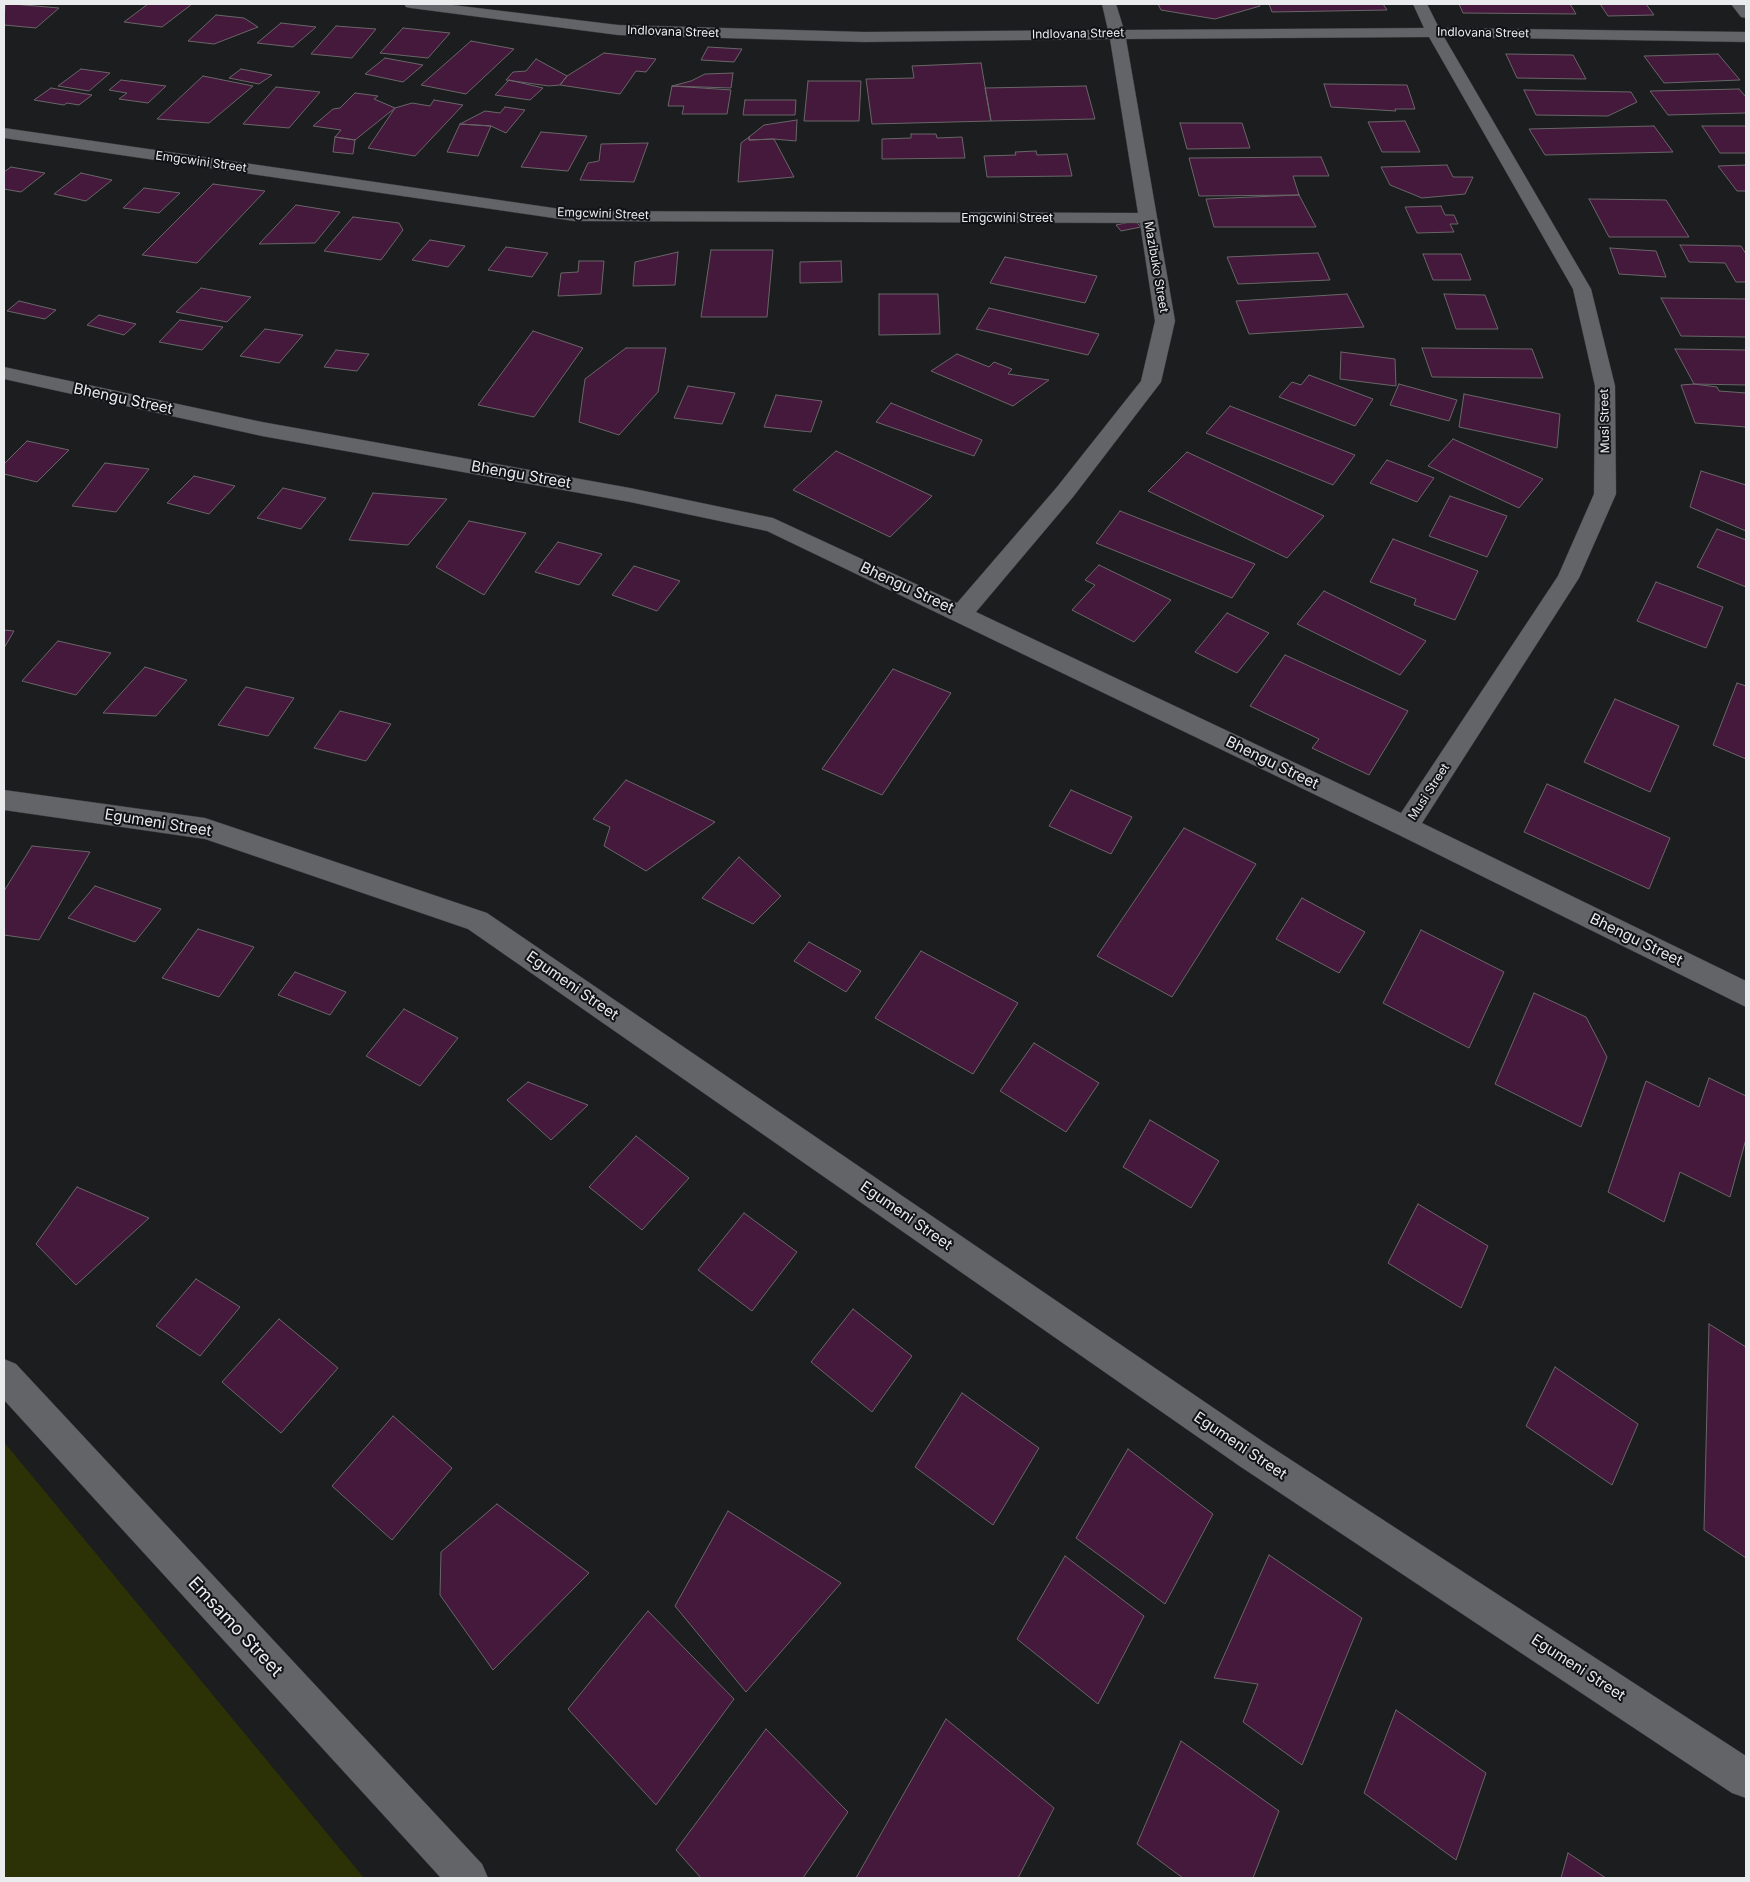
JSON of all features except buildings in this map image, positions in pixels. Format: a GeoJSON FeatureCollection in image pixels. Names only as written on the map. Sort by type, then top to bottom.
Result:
{"type":"FeatureCollection","features":[{"type":"Feature","properties":{"kind":"street","name":"Indlovana Street"},"geometry":{"type":"LineString","coordinates":[[411,4],[618,30],[864,37],[1434,32],[1746,37]]}},
{"type":"Feature","properties":{"kind":"street","name":"Mazibuko Street"},"geometry":{"type":"LineString","coordinates":[[961,614],[1064,492],[1150,382],[1166,321],[1116,34],[1109,4]]}},
{"type":"Feature","properties":{"kind":"street","name":"Musi Street"},"geometry":{"type":"LineString","coordinates":[[1406,827],[1568,578],[1606,494],[1606,386],[1582,289],[1434,32],[1420,4]]}},
{"type":"Feature","properties":{"kind":"street"},"geometry":{"type":"LineString","coordinates":[[1738,4],[1746,14]]}},
{"type":"Feature","properties":{"kind":"street","name":"Emgcwini Street"},"geometry":{"type":"LineString","coordinates":[[4,133],[574,216],[1147,218]]}},
{"type":"Feature","properties":{"kind":"street","name":"Bhengu Street"},"geometry":{"type":"LineString","coordinates":[[4,372],[262,429],[630,495],[773,525],[1406,827],[1746,994]]}},
{"type":"Feature","properties":{"kind":"street","name":"Egumeni Street"},"geometry":{"type":"LineString","coordinates":[[4,800],[205,829],[477,921],[1253,1455],[1746,1779]]}},
{"type":"Feature","properties":{"kind":"street","name":"Emsamo Street"},"geometry":{"type":"LineString","coordinates":[[4,1376],[468,1878]]}},
{"type":"Feature","properties":{"kind":"green space"},"geometry":{"type":"Polygon","coordinates":[[[4,1442],[364,1878],[4,1878],[4,1442]]]}}]}
